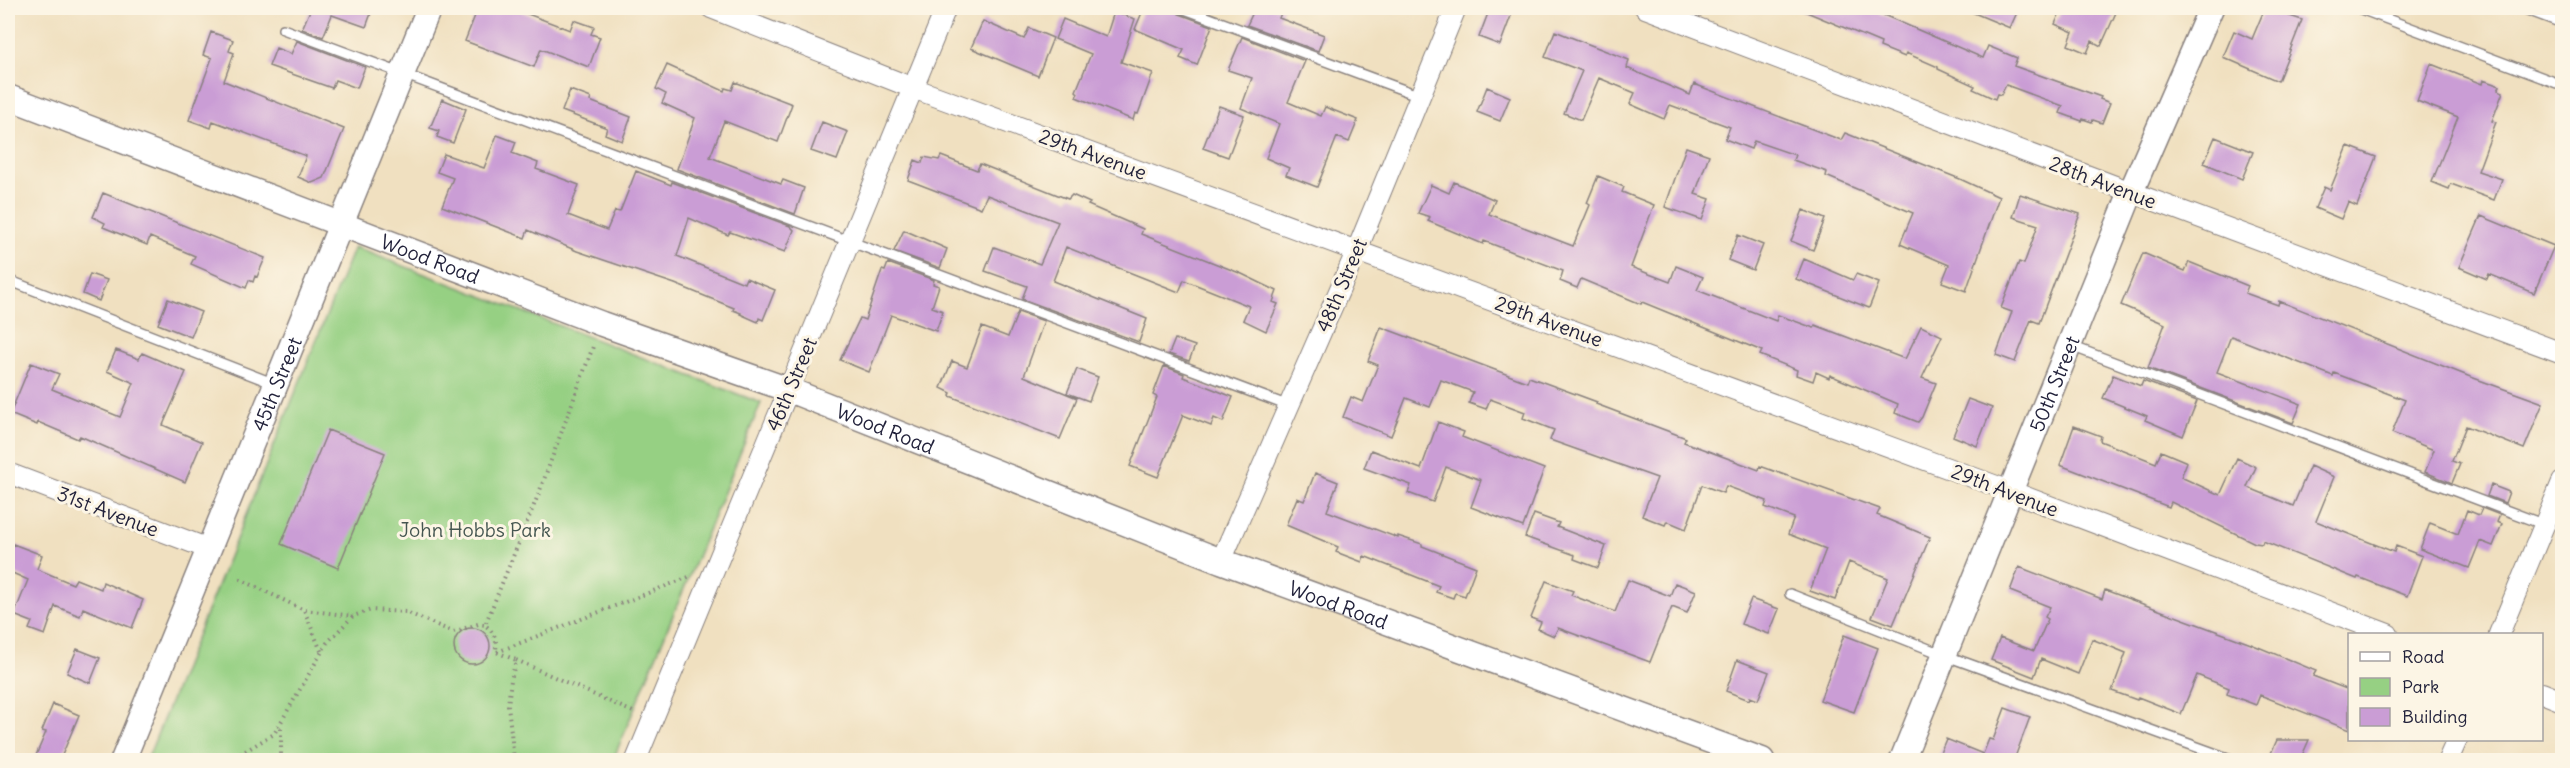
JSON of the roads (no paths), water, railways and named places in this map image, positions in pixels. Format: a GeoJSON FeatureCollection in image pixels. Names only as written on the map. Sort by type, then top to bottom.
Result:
{"type":"FeatureCollection","features":[{"type":"Feature","properties":{"kind":"street","name":"45th Street"},"geometry":{"type":"LineString","coordinates":[[123,760],[429,8]]}},
{"type":"Feature","properties":{"kind":"street","name":"29th Avenue"},"geometry":{"type":"LineString","coordinates":[[711,8],[913,88],[2010,491],[2385,633]]}},
{"type":"Feature","properties":{"kind":"street","name":"46th Street"},"geometry":{"type":"LineString","coordinates":[[636,760],[946,8]]}},
{"type":"Feature","properties":{"kind":"street","name":"48th Street"},"geometry":{"type":"LineString","coordinates":[[1221,561],[1357,250],[1456,8]]}},
{"type":"Feature","properties":{"kind":"street","name":"28th Avenue"},"geometry":{"type":"LineString","coordinates":[[1645,8],[2562,353]]}},
{"type":"Feature","properties":{"kind":"street","name":"50th Street"},"geometry":{"type":"LineString","coordinates":[[1902,760],[2068,345],[2211,8]]}},
{"type":"Feature","properties":{"kind":"street","name":"Wood Road"},"geometry":{"type":"LineString","coordinates":[[8,97],[602,324],[789,390],[1221,561],[1762,760]]}},
{"type":"Feature","properties":{"kind":"street","name":"31st Avenue"},"geometry":{"type":"LineString","coordinates":[[8,472],[209,549]]}},
{"type":"Feature","properties":{"kind":"street"},"geometry":{"type":"LineString","coordinates":[[2499,633],[2562,482]]}},
{"type":"Feature","properties":{"kind":"street"},"geometry":{"type":"LineString","coordinates":[[2543,694],[2562,701]]}},
{"type":"Feature","properties":{"kind":"street"},"geometry":{"type":"LineString","coordinates":[[2448,760],[2457,741]]}},
{"type":"Feature","properties":{"kind":"lane"},"geometry":{"type":"LineString","coordinates":[[1182,8],[1420,96]]}},
{"type":"Feature","properties":{"kind":"lane"},"geometry":{"type":"LineString","coordinates":[[2358,8],[2562,85]]}},
{"type":"Feature","properties":{"kind":"lane"},"geometry":{"type":"LineString","coordinates":[[2522,8],[2562,23]]}},
{"type":"Feature","properties":{"kind":"lane"},"geometry":{"type":"LineString","coordinates":[[283,29],[1289,406]]}},
{"type":"Feature","properties":{"kind":"lane"},"geometry":{"type":"LineString","coordinates":[[8,280],[275,384]]}},
{"type":"Feature","properties":{"kind":"lane"},"geometry":{"type":"LineString","coordinates":[[2068,345],[2545,525]]}},
{"type":"Feature","properties":{"kind":"lane"},"geometry":{"type":"LineString","coordinates":[[1790,594],[1944,655],[2233,760]]}},
{"type":"Feature","properties":{"kind":"park label","name":"John Hobbs Park"},"geometry":{"type":"Point","coordinates":[475,529]}}]}
